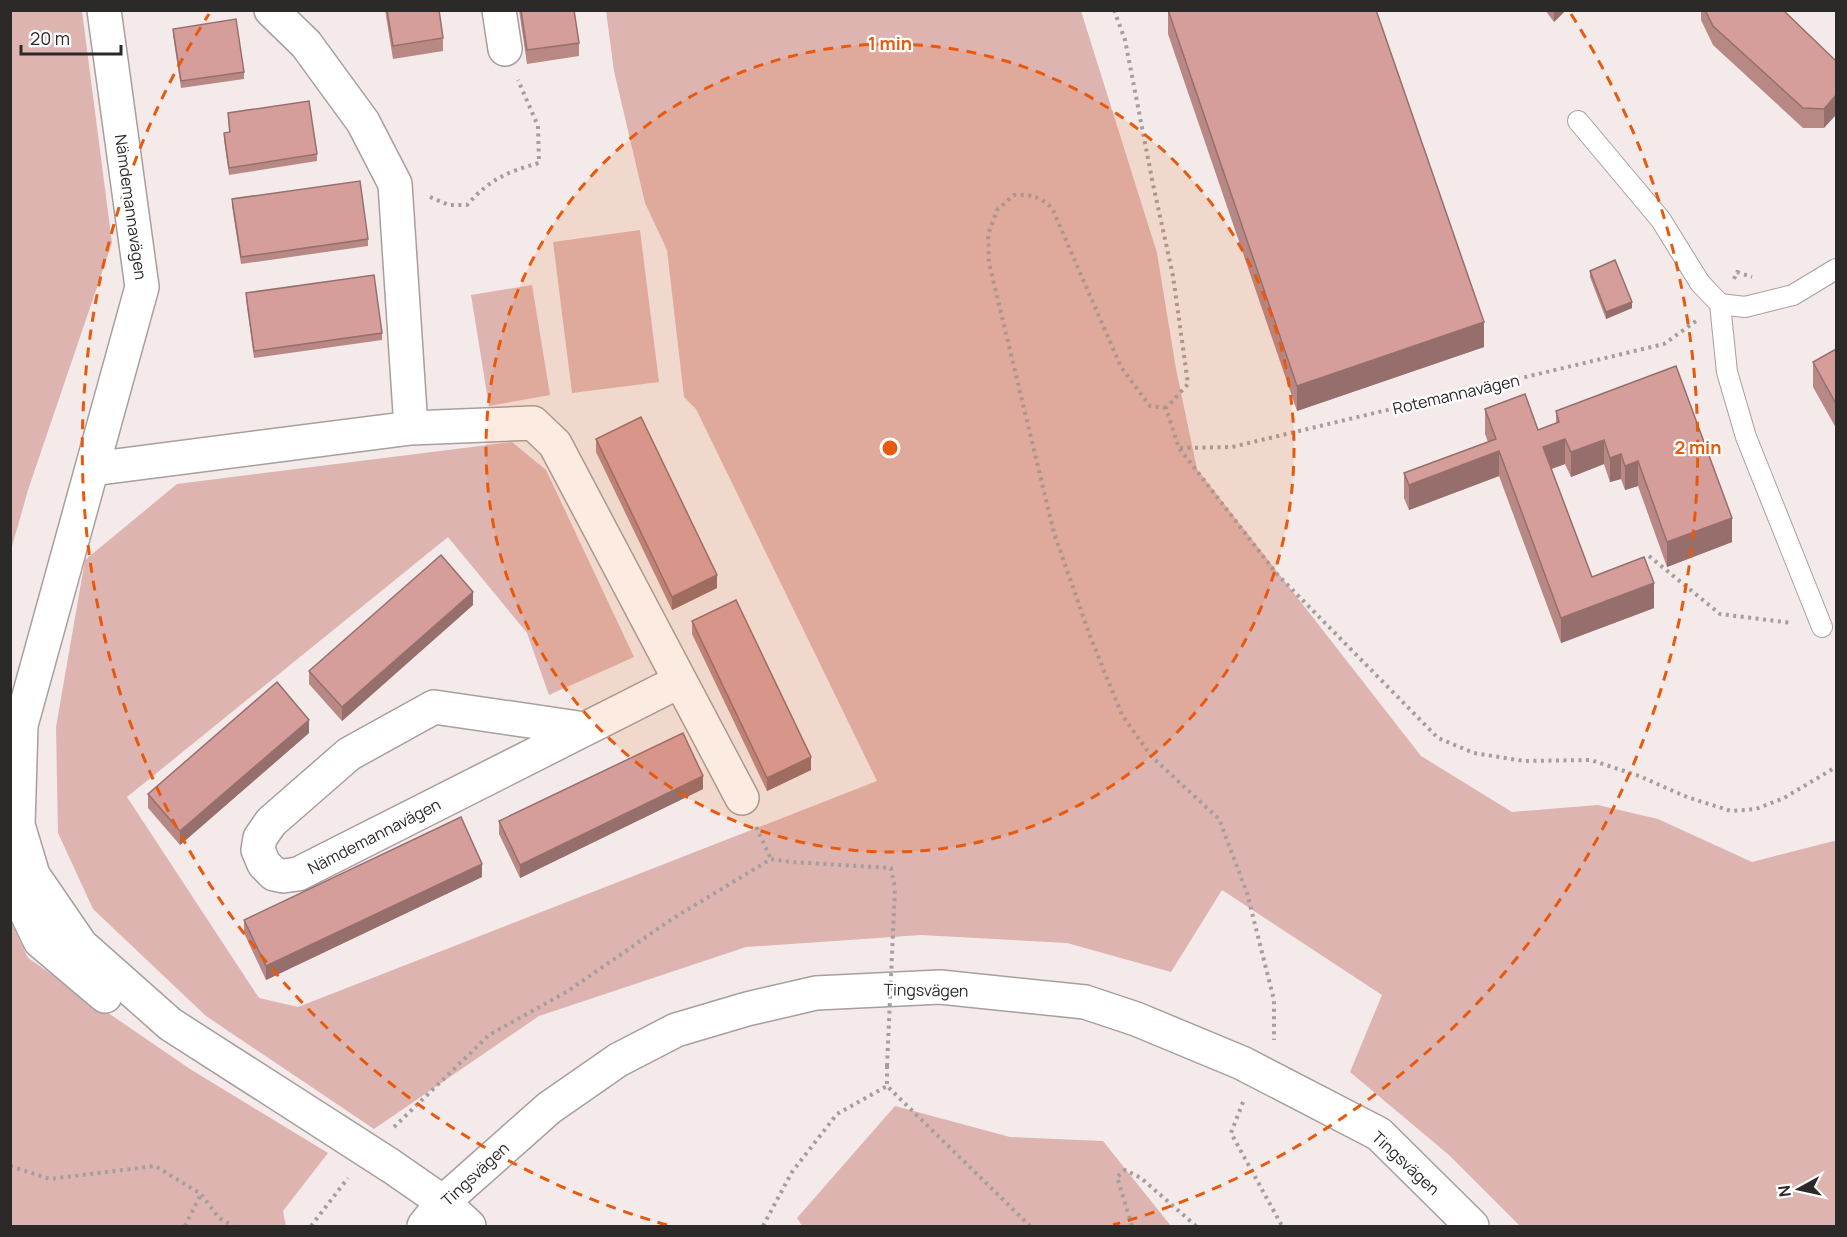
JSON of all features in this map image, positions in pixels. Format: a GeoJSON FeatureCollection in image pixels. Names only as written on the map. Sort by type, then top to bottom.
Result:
{"type":"FeatureCollection","features":[{"type":"Feature","properties":{"kind":"street","name":"Nämdemannavägen"},"geometry":{"type":"LineString","coordinates":[[104,10],[142,287],[21,725],[18,825],[33,875],[81,945],[170,1024],[434,1214],[470,1227]]}},
{"type":"Feature","properties":{"kind":"street"},"geometry":{"type":"LineString","coordinates":[[271,10],[306,45],[363,122],[395,184],[411,428]]}},
{"type":"Feature","properties":{"kind":"street"},"geometry":{"type":"LineString","coordinates":[[499,10],[505,49]]}},
{"type":"Feature","properties":{"kind":"street"},"geometry":{"type":"LineString","coordinates":[[92,469],[411,428],[533,423],[555,444],[742,798]]}},
{"type":"Feature","properties":{"kind":"street","name":"Nämdemannavägen"},"geometry":{"type":"LineString","coordinates":[[10,709],[62,574]]}},
{"type":"Feature","properties":{"kind":"street","name":"Nämdemannavägen"},"geometry":{"type":"LineString","coordinates":[[585,729],[434,706],[349,754],[271,822],[260,838],[258,850],[264,864],[274,874],[284,876],[298,874],[585,729],[680,681]]}},
{"type":"Feature","properties":{"kind":"street","name":"Nämdemannavägen"},"geometry":{"type":"LineString","coordinates":[[10,874],[40,941],[109,999],[170,1024]]}},
{"type":"Feature","properties":{"kind":"street","name":"Tingsvägen"},"geometry":{"type":"LineString","coordinates":[[434,1214],[549,1108],[618,1060],[676,1029],[816,993],[940,987],[1086,1002],[1136,1019],[1242,1063],[1379,1134],[1472,1227]]}},
{"type":"Feature","properties":{"kind":"lane"},"geometry":{"type":"LineString","coordinates":[[1578,121],[1660,220],[1700,283],[1720,304],[1727,372],[1746,437],[1822,627]]}},
{"type":"Feature","properties":{"kind":"lane"},"geometry":{"type":"LineString","coordinates":[[1720,304],[1745,307],[1792,295],[1836,269]]}},
{"type":"Feature","properties":{"kind":"path"},"geometry":{"type":"LineString","coordinates":[[1114,10],[1125,40],[1173,276],[1188,384],[1166,408]]}},
{"type":"Feature","properties":{"kind":"path"},"geometry":{"type":"LineString","coordinates":[[395,184],[449,205],[467,205],[482,188],[510,171],[539,163],[538,126],[505,49]]}},
{"type":"Feature","properties":{"kind":"path"},"geometry":{"type":"LineString","coordinates":[[1166,408],[1150,406],[1121,367],[1052,208],[1041,198],[1014,195],[998,210],[988,235],[989,263],[1054,533],[1090,636],[1122,715],[1151,756],[1219,819],[1247,893],[1274,1000],[1274,1040]]}},
{"type":"Feature","properties":{"kind":"path","name":"Rotemannavägen"},"geometry":{"type":"LineString","coordinates":[[1179,448],[1232,447],[1664,344],[1720,304]]}},
{"type":"Feature","properties":{"kind":"path"},"geometry":{"type":"LineString","coordinates":[[1166,408],[1179,448],[1276,573],[1438,738],[1474,753],[1524,761],[1591,760],[1639,776],[1687,798],[1731,811],[1756,809],[1784,798],[1836,767]]}},
{"type":"Feature","properties":{"kind":"path"},"geometry":{"type":"LineString","coordinates":[[1649,555],[1720,614],[1822,627]]}},
{"type":"Feature","properties":{"kind":"path"},"geometry":{"type":"LineString","coordinates":[[387,1134],[489,1035],[568,991],[672,919],[771,859],[891,868],[895,888],[887,1086],[1030,1227]]}},
{"type":"Feature","properties":{"kind":"path"},"geometry":{"type":"LineString","coordinates":[[763,1227],[792,1172],[837,1114],[887,1086]]}},
{"type":"Feature","properties":{"kind":"path"},"geometry":{"type":"LineString","coordinates":[[1244,1101],[1231,1133],[1282,1227]]}},
{"type":"Feature","properties":{"kind":"path"},"geometry":{"type":"LineString","coordinates":[[10,1166],[50,1179],[155,1166],[201,1194],[219,1218],[233,1227]]}},
{"type":"Feature","properties":{"kind":"path"},"geometry":{"type":"LineString","coordinates":[[311,1227],[354,1170]]}},
{"type":"Feature","properties":{"kind":"path"},"geometry":{"type":"LineString","coordinates":[[1132,1227],[1117,1177],[1125,1170],[1142,1178],[1196,1227]]}},
{"type":"Feature","properties":{"kind":"path"},"geometry":{"type":"LineString","coordinates":[[185,1227],[201,1194]]}},
{"type":"Feature","properties":{"kind":"shaded area"},"geometry":{"type":"Polygon","coordinates":[[[11,10],[82,11],[112,243],[28,490],[11,550],[11,10]]]}},
{"type":"Feature","properties":{"kind":"shaded area"},"geometry":{"type":"Polygon","coordinates":[[[606,11],[1081,11],[1157,253],[1176,369],[1197,469],[1421,756],[1512,812],[1598,805],[1658,819],[1752,862],[1836,842],[1836,1226],[1520,1226],[1449,1155],[1350,1072],[1382,995],[1222,890],[1171,972],[1067,943],[921,935],[746,947],[539,1016],[374,1129],[206,1016],[93,909],[58,833],[56,727],[85,560],[177,484],[512,442],[546,470],[634,657],[549,695],[527,633],[448,537],[127,797],[259,998],[298,1007],[877,781],[696,409],[684,397],[667,250],[645,203],[614,71],[606,11]]]}},
{"type":"Feature","properties":{"kind":"shaded area"},"geometry":{"type":"Polygon","coordinates":[[[640,230],[659,382],[572,393],[553,242],[640,230]]]}},
{"type":"Feature","properties":{"kind":"shaded area"},"geometry":{"type":"Polygon","coordinates":[[[532,285],[550,395],[489,406],[471,295],[532,285]]]}},
{"type":"Feature","properties":{"kind":"shaded area"},"geometry":{"type":"Polygon","coordinates":[[[10,920],[28,958],[190,1069],[328,1153],[283,1211],[286,1226],[11,1226],[10,920]]]}},
{"type":"Feature","properties":{"kind":"shaded area"},"geometry":{"type":"Polygon","coordinates":[[[895,1106],[1010,1137],[1103,1141],[1171,1226],[802,1226],[797,1218],[895,1106]]]}},
{"type":"Feature","properties":{"kind":"building"},"geometry":{"type":"Polygon","coordinates":[[[387,10],[439,10],[443,38],[393,46],[387,10]]]}},
{"type":"Feature","properties":{"kind":"building"},"geometry":{"type":"Polygon","coordinates":[[[521,10],[574,10],[579,43],[527,50],[521,10]]]}},
{"type":"Feature","properties":{"kind":"building"},"geometry":{"type":"Polygon","coordinates":[[[1168,10],[1376,10],[1484,322],[1297,386],[1168,10]]]}},
{"type":"Feature","properties":{"kind":"building"},"geometry":{"type":"Polygon","coordinates":[[[1705,10],[1783,10],[1836,61],[1836,95],[1824,109],[1803,108],[1713,26],[1705,10]]]}},
{"type":"Feature","properties":{"kind":"building"},"geometry":{"type":"Polygon","coordinates":[[[236,19],[244,72],[181,81],[173,29],[236,19]]]}},
{"type":"Feature","properties":{"kind":"building"},"geometry":{"type":"Polygon","coordinates":[[[309,101],[317,154],[229,168],[224,133],[230,132],[228,113],[309,101]]]}},
{"type":"Feature","properties":{"kind":"building"},"geometry":{"type":"Polygon","coordinates":[[[360,181],[368,239],[241,257],[232,199],[360,181]]]}},
{"type":"Feature","properties":{"kind":"building"},"geometry":{"type":"Polygon","coordinates":[[[1615,260],[1632,302],[1606,312],[1590,271],[1615,260]]]}},
{"type":"Feature","properties":{"kind":"building"},"geometry":{"type":"Polygon","coordinates":[[[374,275],[382,333],[254,351],[246,293],[374,275]]]}},
{"type":"Feature","properties":{"kind":"building"},"geometry":{"type":"Polygon","coordinates":[[[1836,349],[1836,404],[1813,362],[1836,349]]]}},
{"type":"Feature","properties":{"kind":"building"},"geometry":{"type":"Polygon","coordinates":[[[1676,366],[1732,518],[1667,542],[1638,461],[1625,466],[1621,454],[1610,458],[1604,440],[1571,452],[1565,439],[1543,447],[1592,577],[1644,557],[1654,583],[1561,618],[1499,451],[1409,485],[1404,473],[1496,439],[1485,409],[1525,394],[1538,430],[1559,422],[1556,411],[1676,366]]]}},
{"type":"Feature","properties":{"kind":"building"},"geometry":{"type":"Polygon","coordinates":[[[641,417],[717,575],[672,597],[596,439],[641,417]]]}},
{"type":"Feature","properties":{"kind":"building"},"geometry":{"type":"Polygon","coordinates":[[[441,555],[473,592],[342,707],[309,671],[441,555]]]}},
{"type":"Feature","properties":{"kind":"building"},"geometry":{"type":"Polygon","coordinates":[[[736,600],[811,757],[767,778],[692,621],[736,600]]]}},
{"type":"Feature","properties":{"kind":"building"},"geometry":{"type":"Polygon","coordinates":[[[277,682],[309,720],[180,831],[148,794],[277,682]]]}},
{"type":"Feature","properties":{"kind":"building"},"geometry":{"type":"Polygon","coordinates":[[[683,733],[703,776],[520,865],[499,821],[683,733]]]}},
{"type":"Feature","properties":{"kind":"building"},"geometry":{"type":"Polygon","coordinates":[[[461,817],[482,864],[266,966],[244,920],[461,817]]]}}]}
